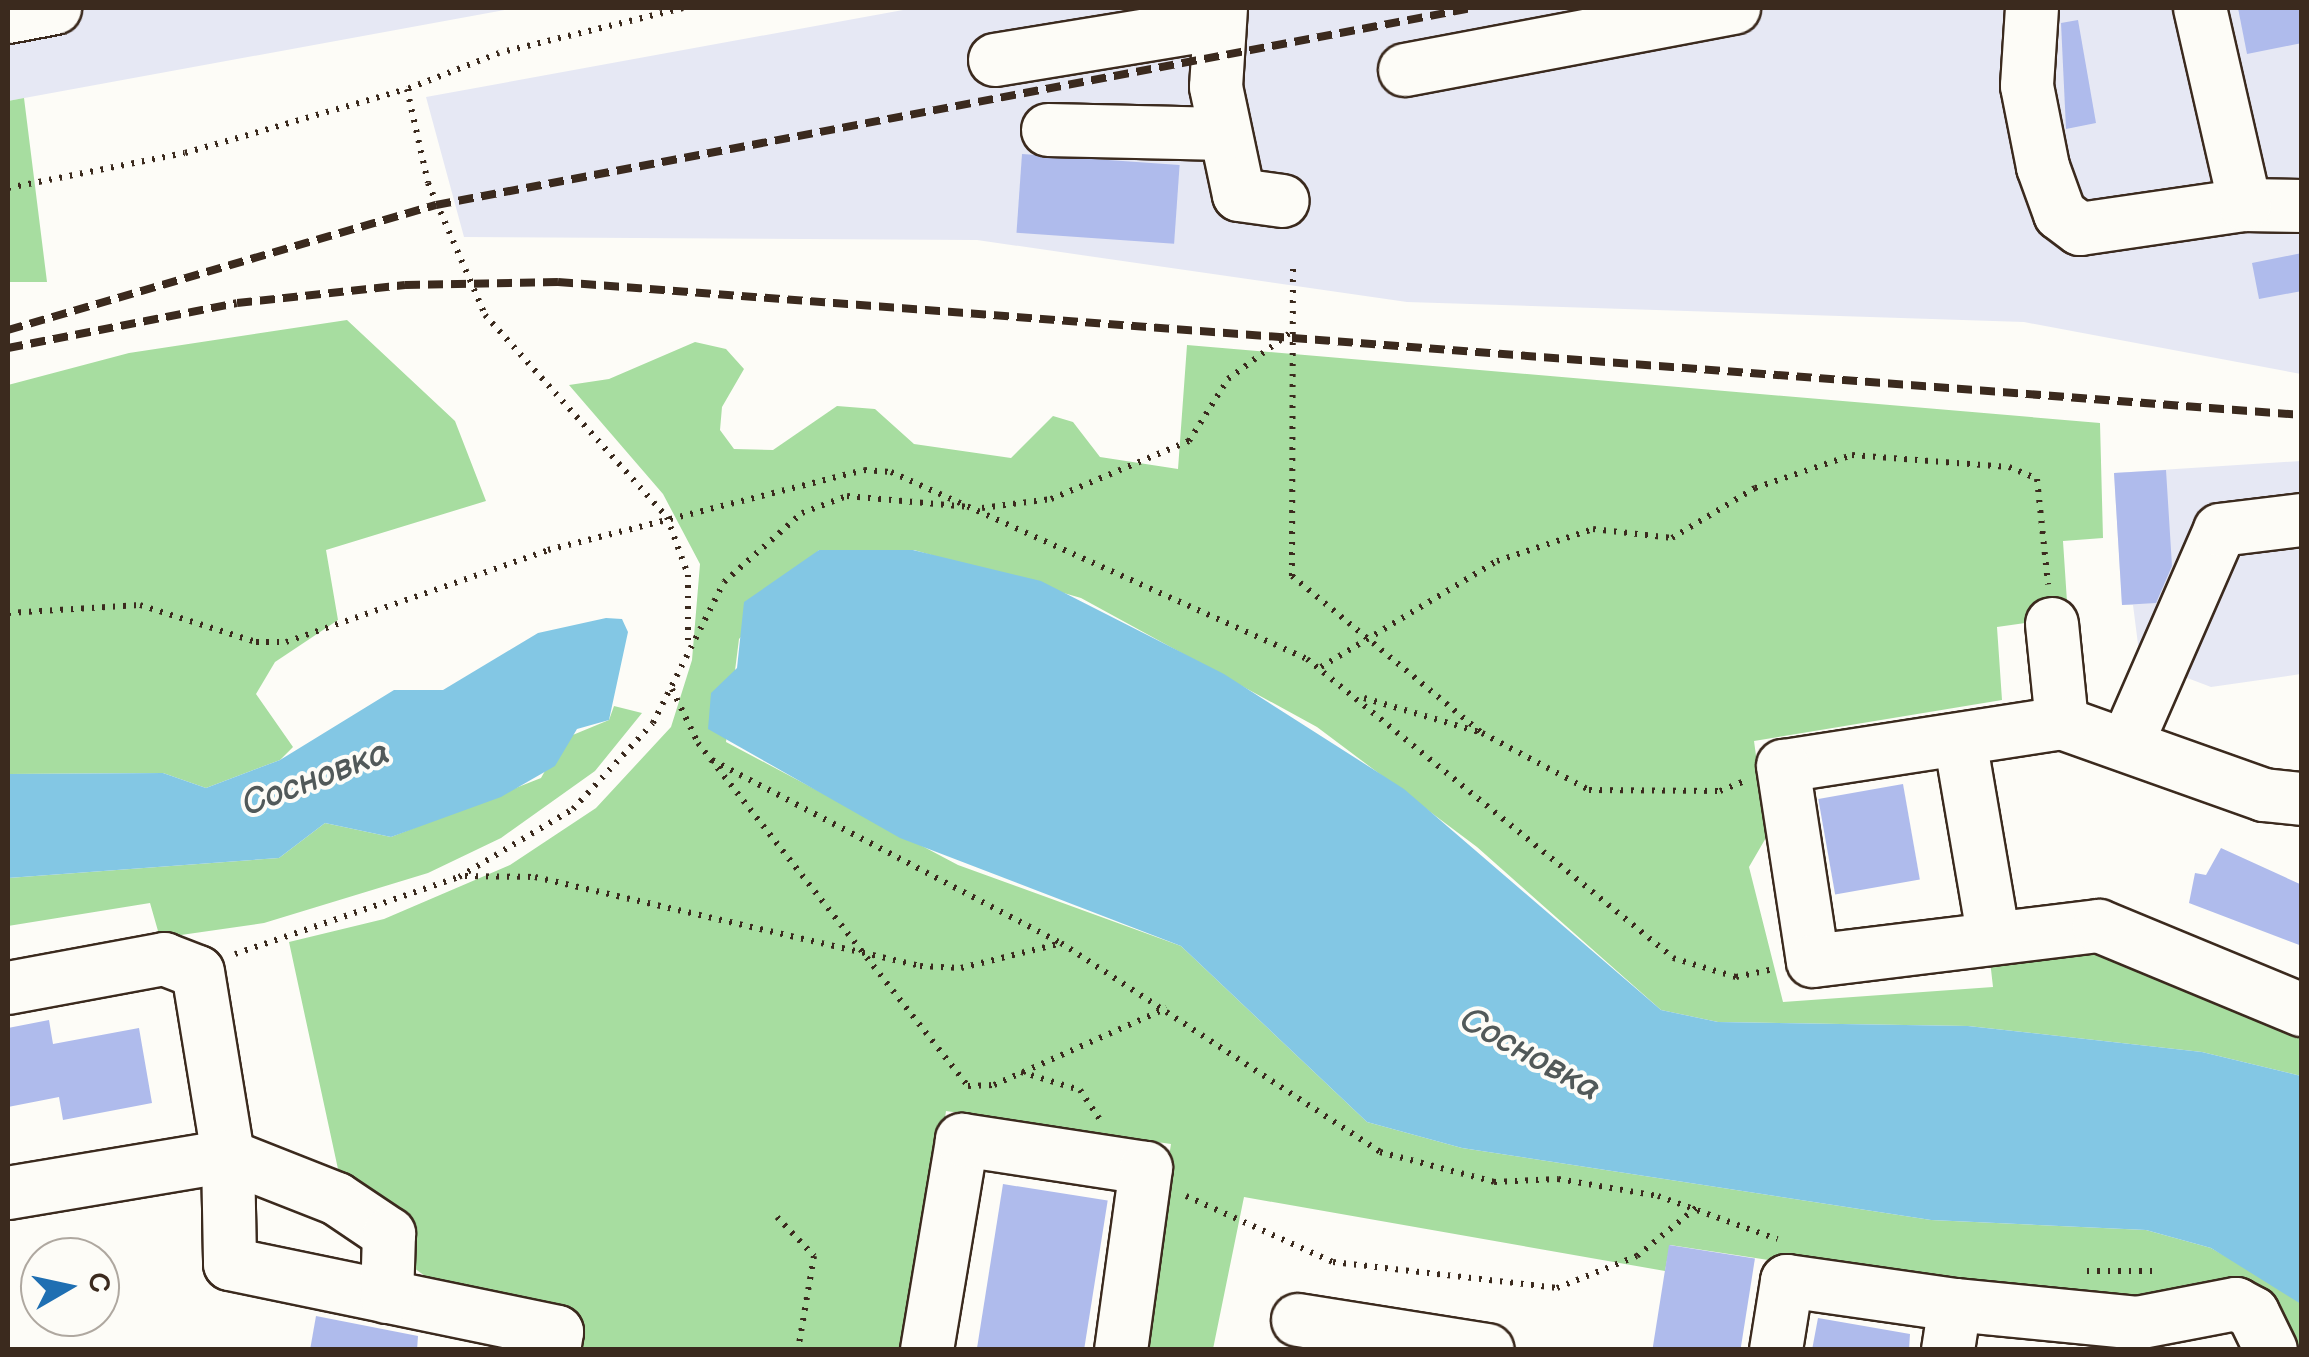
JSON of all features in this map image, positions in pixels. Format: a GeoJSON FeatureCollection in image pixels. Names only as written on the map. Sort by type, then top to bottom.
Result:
{"type":"FeatureCollection","features":[{"type":"Feature","properties":{"kind":"lane"},"geometry":{"type":"LineString","coordinates":[[8,17],[56,8]]}},
{"type":"Feature","properties":{"kind":"lane"},"geometry":{"type":"LineString","coordinates":[[1405,70],[1734,8]]}},
{"type":"Feature","properties":{"kind":"lane"},"geometry":{"type":"LineString","coordinates":[[2032,8],[2026,86],[2060,214],[2080,228],[2111,230],[2245,205],[2302,206]]}},
{"type":"Feature","properties":{"kind":"lane"},"geometry":{"type":"LineString","coordinates":[[2200,8],[2245,205]]}},
{"type":"Feature","properties":{"kind":"lane"},"geometry":{"type":"LineString","coordinates":[[996,60],[1218,16],[1225,134],[1239,196],[1282,201]]}},
{"type":"Feature","properties":{"kind":"lane"},"geometry":{"type":"LineString","coordinates":[[1048,130],[1225,134]]}},
{"type":"Feature","properties":{"kind":"lane"},"geometry":{"type":"LineString","coordinates":[[2128,741],[2220,530],[2302,520]]}},
{"type":"Feature","properties":{"kind":"lane"},"geometry":{"type":"LineString","coordinates":[[2052,624],[2062,723]]}},
{"type":"Feature","properties":{"kind":"lane"},"geometry":{"type":"LineString","coordinates":[[2302,799],[2264,795],[2128,741],[2062,723],[1783,766],[1813,961],[1993,934],[2098,926],[2302,1010]]}},
{"type":"Feature","properties":{"kind":"lane"},"geometry":{"type":"LineString","coordinates":[[1960,740],[1993,934]]}},
{"type":"Feature","properties":{"kind":"lane"},"geometry":{"type":"LineString","coordinates":[[8,988],[164,959],[198,972],[228,1156],[230,1264],[557,1332],[554,1350]]}},
{"type":"Feature","properties":{"kind":"lane"},"geometry":{"type":"LineString","coordinates":[[926,1350],[962,1140],[1146,1168],[1121,1350]]}},
{"type":"Feature","properties":{"kind":"lane"},"geometry":{"type":"LineString","coordinates":[[8,1193],[228,1156],[337,1199],[389,1234],[388,1297]]}},
{"type":"Feature","properties":{"kind":"lane"},"geometry":{"type":"LineString","coordinates":[[1776,1350],[1787,1280],[1951,1327],[2089,1335],[2236,1304],[2253,1313],[2271,1350]]}},
{"type":"Feature","properties":{"kind":"lane"},"geometry":{"type":"LineString","coordinates":[[1298,1320],[1488,1350]]}},
{"type":"Feature","properties":{"kind":"path"},"geometry":{"type":"LineString","coordinates":[[8,188],[185,153],[407,88],[500,53],[683,8]]}},
{"type":"Feature","properties":{"kind":"path"},"geometry":{"type":"LineString","coordinates":[[407,88],[432,194],[486,315],[667,516],[688,575],[688,641]]}},
{"type":"Feature","properties":{"kind":"path"},"geometry":{"type":"LineString","coordinates":[[1294,269],[1292,576],[1374,636],[1482,733]]}},
{"type":"Feature","properties":{"kind":"path"},"geometry":{"type":"LineString","coordinates":[[198,972],[459,876],[605,782],[671,688],[688,641],[756,547],[802,513],[847,496],[978,508],[1051,499],[1174,450],[1206,422],[1228,379],[1291,332]]}},
{"type":"Feature","properties":{"kind":"path"},"geometry":{"type":"LineString","coordinates":[[1321,667],[1498,561],[1593,528],[1672,538],[1795,470],[1891,455],[2009,467],[2037,479],[2052,624]]}},
{"type":"Feature","properties":{"kind":"path"},"geometry":{"type":"LineString","coordinates":[[8,613],[140,605],[256,642],[286,642],[667,516],[864,470],[920,481],[1321,667],[1673,958],[1736,977],[1813,961]]}},
{"type":"Feature","properties":{"kind":"path"},"geometry":{"type":"LineString","coordinates":[[671,688],[712,760],[968,1086],[994,1085],[1170,1008]]}},
{"type":"Feature","properties":{"kind":"path"},"geometry":{"type":"LineString","coordinates":[[1360,696],[1482,733],[1589,790],[1720,791],[1783,766]]}},
{"type":"Feature","properties":{"kind":"path"},"geometry":{"type":"LineString","coordinates":[[712,760],[1061,943],[1170,1008],[1380,1152],[1494,1182],[1558,1179],[1696,1207],[1721,1220]]}},
{"type":"Feature","properties":{"kind":"path"},"geometry":{"type":"LineString","coordinates":[[459,876],[536,876],[944,969],[1061,943]]}},
{"type":"Feature","properties":{"kind":"path"},"geometry":{"type":"LineString","coordinates":[[1146,1168],[1246,1228],[1334,1262],[1557,1288],[1637,1256],[1696,1207]]}},
{"type":"Feature","properties":{"kind":"path"},"geometry":{"type":"LineString","coordinates":[[777,1217],[814,1256],[798,1350]]}},
{"type":"Feature","properties":{"kind":"shaded area"},"geometry":{"type":"Polygon","coordinates":[[[8,8],[516,8],[8,101],[8,8]]]}},
{"type":"Feature","properties":{"kind":"shaded area"},"geometry":{"type":"Polygon","coordinates":[[[914,8],[2301,8],[2301,374],[2024,322],[1407,302],[977,240],[464,237],[426,97],[914,8]]]}},
{"type":"Feature","properties":{"kind":"shaded area"},"geometry":{"type":"Polygon","coordinates":[[[2301,461],[2301,674],[2211,687],[2140,660],[2133,605],[2122,605],[2114,473],[2301,461]]]}},
{"type":"Feature","properties":{"kind":"green space"},"geometry":{"type":"Polygon","coordinates":[[[24,98],[47,282],[8,282],[8,101],[24,98]]]}},
{"type":"Feature","properties":{"kind":"green space"},"geometry":{"type":"Polygon","coordinates":[[[347,320],[455,421],[486,501],[326,550],[338,620],[275,662],[256,694],[293,747],[280,760],[206,788],[163,773],[8,774],[8,385],[129,353],[347,320]]]}},
{"type":"Feature","properties":{"kind":"green space"},"geometry":{"type":"Polygon","coordinates":[[[695,342],[726,349],[744,369],[722,407],[720,430],[734,449],[773,450],[837,406],[875,409],[914,444],[1011,458],[1053,416],[1073,422],[1100,457],[1178,469],[1187,345],[2100,423],[2103,538],[2063,541],[2068,617],[1997,627],[2002,700],[1754,741],[1767,836],[1749,867],[1783,1002],[1993,987],[1988,943],[2049,931],[2301,1023],[2301,1076],[2202,1052],[1968,1026],[1718,1022],[1661,1010],[1477,847],[1317,727],[1081,598],[914,550],[819,550],[739,639],[726,742],[958,865],[1181,946],[1367,1122],[1462,1148],[1931,1220],[2146,1230],[2211,1248],[2283,1289],[2301,1304],[2301,1349],[2275,1309],[2037,1301],[1670,1245],[1665,1271],[1244,1197],[1213,1349],[1149,1349],[1139,1347],[1171,1144],[946,1111],[912,1349],[567,1349],[455,1298],[399,1257],[341,1183],[289,942],[384,919],[510,865],[596,808],[671,727],[692,660],[700,564],[663,494],[569,385],[609,379],[695,342]]]}},
{"type":"Feature","properties":{"kind":"green space"},"geometry":{"type":"Polygon","coordinates":[[[614,706],[642,713],[595,771],[501,838],[428,873],[264,923],[160,938],[150,903],[8,926],[8,878],[279,858],[325,823],[391,837],[541,778],[563,739],[609,720],[614,706]]]}},
{"type":"Feature","properties":{"kind":"water","name":"Сосновка"},"geometry":{"type":"Polygon","coordinates":[[[819,550],[913,550],[1041,581],[1224,674],[1404,789],[1661,1010],[1718,1022],[1968,1026],[2202,1052],[2301,1076],[2301,1304],[2211,1248],[2146,1230],[1931,1220],[1462,1148],[1367,1122],[1181,946],[900,838],[708,729],[711,693],[737,668],[744,602],[819,550]]]}},
{"type":"Feature","properties":{"kind":"water","name":"Сосновка"},"geometry":{"type":"Polygon","coordinates":[[[606,618],[622,619],[628,632],[609,720],[577,729],[555,766],[501,797],[391,837],[325,823],[279,858],[8,878],[8,774],[163,773],[206,788],[280,760],[394,690],[443,690],[538,633],[606,618]]]}},
{"type":"Feature","properties":{"kind":"building"},"geometry":{"type":"Polygon","coordinates":[[[2238,8],[2302,8],[2302,43],[2247,54],[2238,8]]]}},
{"type":"Feature","properties":{"kind":"building"},"geometry":{"type":"Polygon","coordinates":[[[2078,20],[2096,123],[2066,129],[2061,23],[2078,20]]]}},
{"type":"Feature","properties":{"kind":"building"},"geometry":{"type":"Polygon","coordinates":[[[1022,154],[1180,165],[1174,244],[1016,233],[1022,154]]]}},
{"type":"Feature","properties":{"kind":"building"},"geometry":{"type":"Polygon","coordinates":[[[2302,253],[2302,291],[2259,299],[2252,263],[2302,253]]]}},
{"type":"Feature","properties":{"kind":"building"},"geometry":{"type":"Polygon","coordinates":[[[2166,470],[2172,566],[2156,603],[2122,605],[2114,473],[2166,470]]]}},
{"type":"Feature","properties":{"kind":"building"},"geometry":{"type":"Polygon","coordinates":[[[1903,784],[1920,880],[1835,894],[1818,799],[1903,784]]]}},
{"type":"Feature","properties":{"kind":"building"},"geometry":{"type":"Polygon","coordinates":[[[2221,848],[2302,885],[2302,946],[2189,903],[2195,873],[2206,875],[2221,848]]]}},
{"type":"Feature","properties":{"kind":"building"},"geometry":{"type":"Polygon","coordinates":[[[49,1020],[53,1044],[139,1028],[152,1103],[63,1120],[59,1097],[8,1107],[8,1028],[49,1020]]]}},
{"type":"Feature","properties":{"kind":"building"},"geometry":{"type":"Polygon","coordinates":[[[1003,1184],[1108,1201],[1084,1350],[977,1350],[1003,1184]]]}},
{"type":"Feature","properties":{"kind":"building"},"geometry":{"type":"Polygon","coordinates":[[[1669,1245],[1755,1259],[1740,1350],[1652,1350],[1669,1245]]]}},
{"type":"Feature","properties":{"kind":"building"},"geometry":{"type":"Polygon","coordinates":[[[316,1316],[418,1336],[417,1350],[310,1350],[316,1316]]]}},
{"type":"Feature","properties":{"kind":"building"},"geometry":{"type":"Polygon","coordinates":[[[1818,1318],[1910,1334],[1909,1350],[1812,1350],[1818,1318]]]}},
{"type":"Feature","properties":{"kind":"railway"},"geometry":{"type":"LineString","coordinates":[[8,330],[436,205],[1472,8]]}},
{"type":"Feature","properties":{"kind":"railway"},"geometry":{"type":"LineString","coordinates":[[8,348],[237,303],[405,285],[558,282],[2302,415]]}}]}
